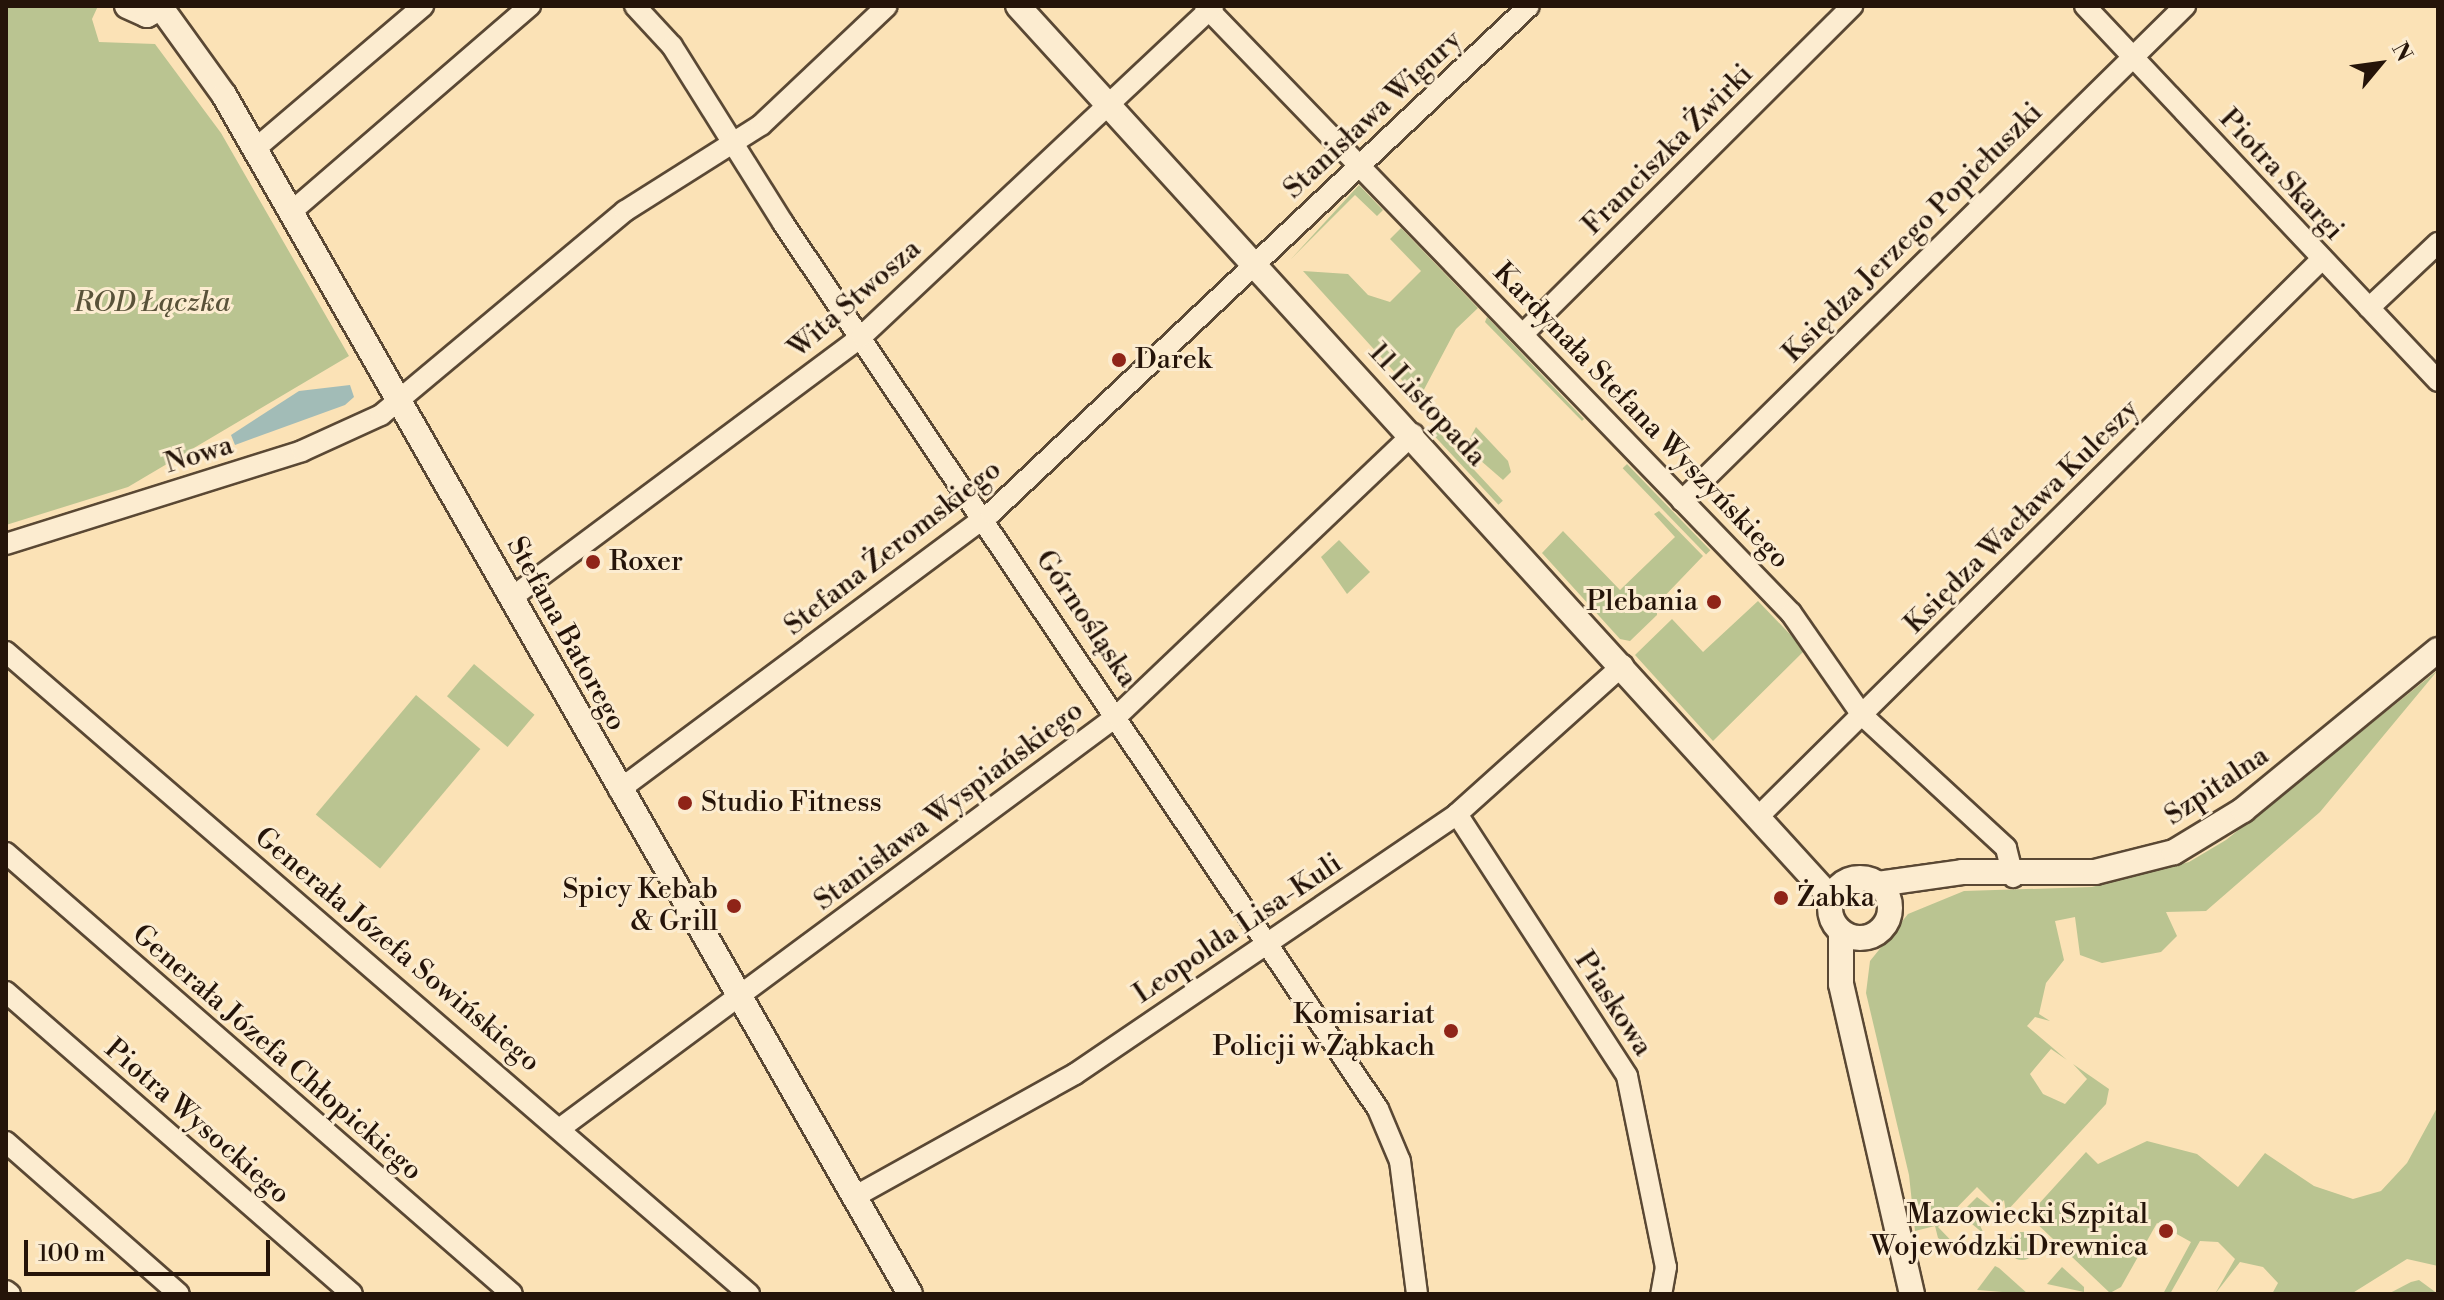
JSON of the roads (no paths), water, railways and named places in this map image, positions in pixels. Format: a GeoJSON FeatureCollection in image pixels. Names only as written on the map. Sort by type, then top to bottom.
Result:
{"type":"FeatureCollection","features":[{"type":"Feature","properties":{"kind":"street"},"geometry":{"type":"LineString","coordinates":[[127,6],[147,15],[163,7]]}},
{"type":"Feature","properties":{"kind":"street"},"geometry":{"type":"LineString","coordinates":[[255,149],[423,6]]}},
{"type":"Feature","properties":{"kind":"street"},"geometry":{"type":"LineString","coordinates":[[291,212],[530,6]]}},
{"type":"Feature","properties":{"kind":"street","name":"Górnośląska"},"geometry":{"type":"LineString","coordinates":[[635,6],[672,46],[1389,1127],[1400,1161],[1417,1294]]}},
{"type":"Feature","properties":{"kind":"street","name":"Nowa"},"geometry":{"type":"LineString","coordinates":[[6,544],[302,451],[399,400],[625,211],[761,125],[887,6]]}},
{"type":"Feature","properties":{"kind":"street","name":"11 Listopada"},"geometry":{"type":"LineString","coordinates":[[1018,6],[1760,815],[1838,890]]}},
{"type":"Feature","properties":{"kind":"street","name":"Stanisława Wigury"},"geometry":{"type":"LineString","coordinates":[[1256,265],[1529,6]]}},
{"type":"Feature","properties":{"kind":"street","name":"Franciszka Żwirki"},"geometry":{"type":"LineString","coordinates":[[1523,334],[1852,6]]}},
{"type":"Feature","properties":{"kind":"street","name":"Piotra Skargi"},"geometry":{"type":"LineString","coordinates":[[2085,6],[2438,381]]}},
{"type":"Feature","properties":{"kind":"street","name":"Księdza Jerzego Popiełuszki"},"geometry":{"type":"LineString","coordinates":[[1682,501],[2185,6]]}},
{"type":"Feature","properties":{"kind":"street","name":"Stefana Batorego"},"geometry":{"type":"LineString","coordinates":[[163,7],[255,149],[910,1294]]}},
{"type":"Feature","properties":{"kind":"street","name":"Wita Stwosza"},"geometry":{"type":"LineString","coordinates":[[511,598],[862,336],[1209,7]]}},
{"type":"Feature","properties":{"kind":"street","name":"Kardynała Stefana Wyszyńskiego"},"geometry":{"type":"LineString","coordinates":[[1209,7],[1359,168],[1815,639],[1862,715],[2006,848],[2002,877]]}},
{"type":"Feature","properties":{"kind":"street"},"geometry":{"type":"LineString","coordinates":[[2369,308],[2438,243]]}},
{"type":"Feature","properties":{"kind":"street","name":"Księdza Wacława Kuleszy"},"geometry":{"type":"LineString","coordinates":[[1760,815],[2322,259]]}},
{"type":"Feature","properties":{"kind":"street","name":"Stefana Żeromskiego"},"geometry":{"type":"LineString","coordinates":[[619,790],[985,518],[1256,265]]}},
{"type":"Feature","properties":{"kind":"street","name":"Stanisława Wyspiańskiego"},"geometry":{"type":"LineString","coordinates":[[562,1127],[1117,716],[1413,434]]}},
{"type":"Feature","properties":{"kind":"street","name":"Szpitalna"},"geometry":{"type":"LineString","coordinates":[[2002,877],[2129,867],[2192,843],[2438,650]]}},
{"type":"Feature","properties":{"kind":"street","name":"Generała Józefa Sowińskiego"},"geometry":{"type":"LineString","coordinates":[[6,652],[562,1127],[749,1294]]}},
{"type":"Feature","properties":{"kind":"street","name":"Leopolda Lisa-Kuli"},"geometry":{"type":"LineString","coordinates":[[854,1197],[1075,1074],[1457,814],[1623,665]]}},
{"type":"Feature","properties":{"kind":"street","name":"Piaskowa"},"geometry":{"type":"LineString","coordinates":[[1457,814],[1627,1076],[1666,1267],[1661,1294]]}},
{"type":"Feature","properties":{"kind":"street","name":"Generała Józefa Chłopickiego"},"geometry":{"type":"LineString","coordinates":[[6,853],[512,1294]]}},
{"type":"Feature","properties":{"kind":"street"},"geometry":{"type":"LineString","coordinates":[[1853,935],[1831,917],[1838,890],[1943,873],[2002,877]]}},
{"type":"Feature","properties":{"kind":"street"},"geometry":{"type":"LineString","coordinates":[[1853,935],[1883,929],[1890,913],[1920,893],[2002,877]]}},
{"type":"Feature","properties":{"kind":"street"},"geometry":{"type":"LineString","coordinates":[[1878,884],[1890,913]]}},
{"type":"Feature","properties":{"kind":"street"},"geometry":{"type":"LineString","coordinates":[[1853,935],[1849,1011],[1912,1292]]}},
{"type":"Feature","properties":{"kind":"street","name":"Piotra Wysockiego"},"geometry":{"type":"LineString","coordinates":[[6,992],[352,1294]]}},
{"type":"Feature","properties":{"kind":"street"},"geometry":{"type":"LineString","coordinates":[[6,1142],[179,1294]]}},
{"type":"Feature","properties":{"kind":"water"},"geometry":{"type":"Polygon","coordinates":[[[350,385],[354,397],[345,405],[235,445],[231,435],[299,391],[350,385]]]}},
{"type":"Feature","properties":{"kind":"place","name":"Darek"},"geometry":{"type":"Point","coordinates":[1119,360]}},
{"type":"Feature","properties":{"kind":"place","name":"Roxer"},"geometry":{"type":"Point","coordinates":[593,562]}},
{"type":"Feature","properties":{"kind":"place","name":"Plebania"},"geometry":{"type":"Point","coordinates":[1714,602]}},
{"type":"Feature","properties":{"kind":"place","name":"Studio Fitness"},"geometry":{"type":"Point","coordinates":[685,803]}},
{"type":"Feature","properties":{"kind":"place","name":"Żabka"},"geometry":{"type":"Point","coordinates":[1781,898]}},
{"type":"Feature","properties":{"kind":"place","name":"Spicy Kebab & Grill"},"geometry":{"type":"Point","coordinates":[734,906]}},
{"type":"Feature","properties":{"kind":"place","name":"Komisariat Policji w Ząbkach"},"geometry":{"type":"Point","coordinates":[1451,1031]}},
{"type":"Feature","properties":{"kind":"place","name":"Mazowiecki Szpital Wojewódzki Drewnica"},"geometry":{"type":"Point","coordinates":[2166,1231]}},
{"type":"Feature","properties":{"kind":"park label","name":"ROD Łączka"},"geometry":{"type":"Point","coordinates":[152,303]}}]}
